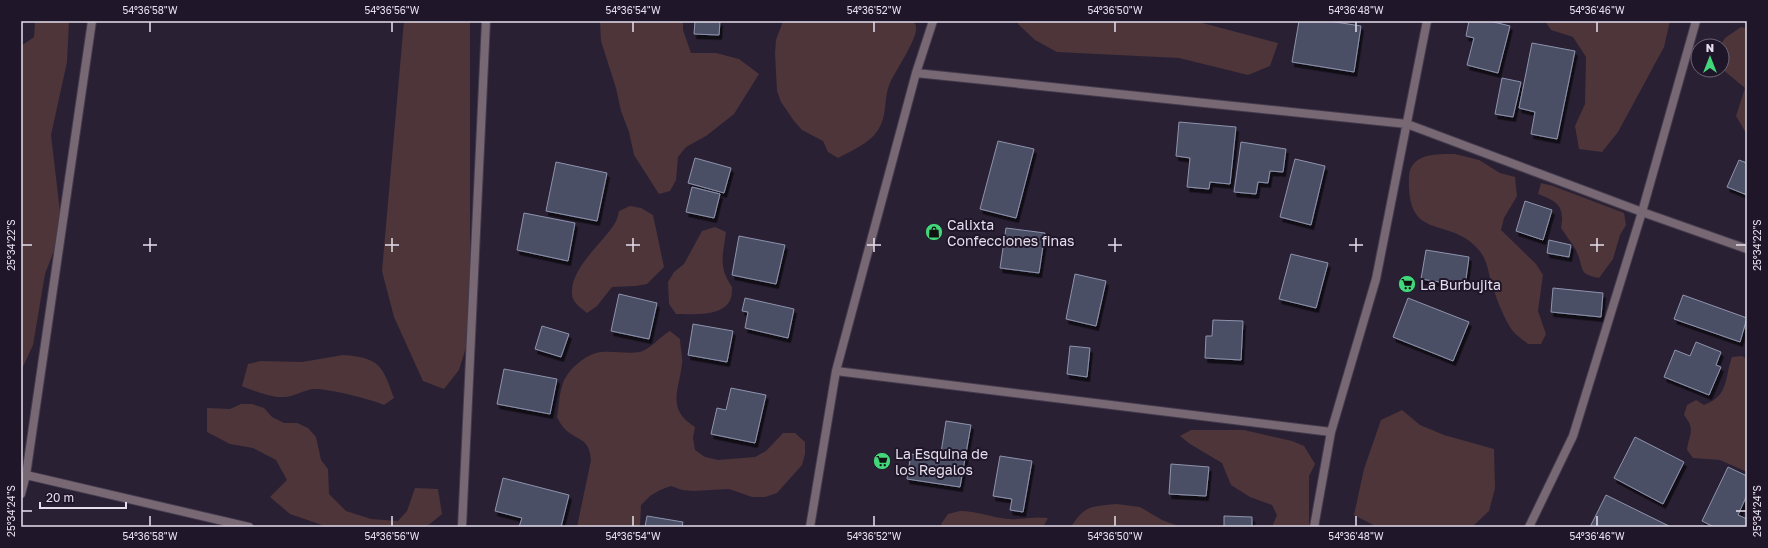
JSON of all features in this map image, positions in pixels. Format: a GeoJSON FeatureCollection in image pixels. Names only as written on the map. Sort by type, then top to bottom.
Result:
{"type":"FeatureCollection","features":[{"type":"Feature","properties":{"kind":"street"},"geometry":{"type":"LineString","coordinates":[[21,494],[26,475],[92,21]]}},
{"type":"Feature","properties":{"kind":"street"},"geometry":{"type":"LineString","coordinates":[[462,527],[486,21]]}},
{"type":"Feature","properties":{"kind":"street"},"geometry":{"type":"LineString","coordinates":[[810,527],[836,371],[916,73],[933,21]]}},
{"type":"Feature","properties":{"kind":"street"},"geometry":{"type":"LineString","coordinates":[[1314,527],[1332,432],[1376,279],[1427,21]]}},
{"type":"Feature","properties":{"kind":"street"},"geometry":{"type":"LineString","coordinates":[[1529,527],[1573,436],[1642,212],[1696,21]]}},
{"type":"Feature","properties":{"kind":"street"},"geometry":{"type":"LineString","coordinates":[[916,73],[1407,124],[1642,212],[1747,249]]}},
{"type":"Feature","properties":{"kind":"street"},"geometry":{"type":"LineString","coordinates":[[836,371],[1332,432]]}},
{"type":"Feature","properties":{"kind":"street"},"geometry":{"type":"LineString","coordinates":[[26,475],[249,527]]}},
{"type":"Feature","properties":{"kind":"shaded area"},"geometry":{"type":"Polygon","coordinates":[[[35,21],[69,21],[67,62],[51,135],[62,229],[45,274],[33,345],[21,371],[21,46],[34,37],[35,21]]]}},
{"type":"Feature","properties":{"kind":"shaded area"},"geometry":{"type":"Polygon","coordinates":[[[404,21],[470,21],[470,334],[459,370],[444,389],[423,381],[394,317],[382,271],[404,21]]]}},
{"type":"Feature","properties":{"kind":"shaded area"},"geometry":{"type":"Polygon","coordinates":[[[600,21],[683,21],[683,30],[691,53],[716,53],[739,59],[759,74],[734,114],[706,136],[686,147],[678,157],[676,180],[670,191],[659,194],[634,155],[629,132],[621,111],[616,88],[601,41],[600,21]]]}},
{"type":"Feature","properties":{"kind":"shaded area"},"geometry":{"type":"Polygon","coordinates":[[[783,21],[913,21],[916,25],[914,39],[890,83],[883,119],[878,130],[875,135],[865,143],[838,158],[828,152],[823,141],[802,130],[781,102],[777,91],[775,53],[776,40],[783,21]]]}},
{"type":"Feature","properties":{"kind":"shaded area"},"geometry":{"type":"Polygon","coordinates":[[[1018,21],[1195,21],[1278,43],[1270,66],[1248,75],[1179,58],[1057,52],[1035,40],[1018,24],[1018,21]]]}},
{"type":"Feature","properties":{"kind":"shaded area"},"geometry":{"type":"Polygon","coordinates":[[[1545,21],[1670,21],[1664,47],[1618,132],[1602,152],[1579,149],[1575,126],[1585,104],[1586,57],[1573,37],[1551,30],[1545,21]]]}},
{"type":"Feature","properties":{"kind":"shaded area"},"geometry":{"type":"Polygon","coordinates":[[[1741,27],[1747,28],[1747,140],[1746,133],[1736,116],[1745,88],[1730,76],[1730,38],[1725,38],[1741,27]]]}},
{"type":"Feature","properties":{"kind":"shaded area"},"geometry":{"type":"Polygon","coordinates":[[[1455,154],[1479,160],[1500,173],[1515,177],[1517,196],[1504,218],[1501,230],[1536,264],[1543,275],[1538,311],[1546,334],[1541,344],[1528,344],[1512,330],[1498,301],[1486,262],[1478,249],[1466,239],[1422,220],[1414,211],[1410,197],[1409,176],[1414,163],[1426,156],[1455,154]]]}},
{"type":"Feature","properties":{"kind":"shaded area"},"geometry":{"type":"Polygon","coordinates":[[[1541,183],[1553,186],[1624,213],[1626,225],[1620,235],[1613,259],[1599,278],[1588,275],[1583,271],[1577,252],[1561,228],[1562,214],[1558,205],[1550,199],[1538,194],[1541,183]]]}},
{"type":"Feature","properties":{"kind":"shaded area"},"geometry":{"type":"Polygon","coordinates":[[[630,206],[641,208],[653,215],[664,267],[647,284],[612,287],[597,306],[587,313],[577,305],[572,297],[573,284],[576,275],[588,256],[610,231],[617,219],[619,211],[630,206]]]}},
{"type":"Feature","properties":{"kind":"shaded area"},"geometry":{"type":"Polygon","coordinates":[[[715,227],[726,232],[723,267],[732,287],[731,299],[721,309],[714,312],[676,314],[669,304],[668,282],[674,272],[684,264],[702,231],[715,227]]]}},
{"type":"Feature","properties":{"kind":"shaded area"},"geometry":{"type":"Polygon","coordinates":[[[670,331],[680,339],[682,355],[682,364],[676,398],[677,406],[680,413],[686,420],[695,427],[693,438],[695,450],[705,457],[718,460],[755,457],[766,451],[783,433],[795,433],[805,442],[805,454],[802,465],[777,493],[765,497],[752,497],[729,489],[693,491],[682,490],[671,486],[650,496],[641,505],[640,527],[577,527],[591,460],[590,452],[585,443],[564,428],[557,417],[561,391],[565,378],[574,367],[590,355],[602,352],[640,352],[648,348],[670,331]]]}},
{"type":"Feature","properties":{"kind":"shaded area"},"geometry":{"type":"Polygon","coordinates":[[[343,355],[365,358],[378,365],[386,378],[394,398],[384,405],[350,395],[316,389],[307,390],[292,396],[279,397],[251,390],[242,386],[248,364],[261,361],[302,362],[343,355]]]}},
{"type":"Feature","properties":{"kind":"shaded area"},"geometry":{"type":"Polygon","coordinates":[[[1742,356],[1747,359],[1747,472],[1720,460],[1693,458],[1687,450],[1691,428],[1684,415],[1687,405],[1696,400],[1704,405],[1718,396],[1725,385],[1732,357],[1742,356]]]}},
{"type":"Feature","properties":{"kind":"shaded area"},"geometry":{"type":"Polygon","coordinates":[[[241,404],[252,404],[264,408],[272,417],[284,423],[297,423],[308,428],[316,437],[321,460],[328,469],[329,494],[346,511],[371,519],[398,521],[407,511],[415,488],[438,489],[442,514],[426,527],[328,527],[290,514],[270,497],[287,480],[276,460],[253,448],[230,444],[207,432],[207,408],[230,409],[241,404]]]}},
{"type":"Feature","properties":{"kind":"shaded area"},"geometry":{"type":"Polygon","coordinates":[[[1402,410],[1420,425],[1444,435],[1494,449],[1495,488],[1489,511],[1472,527],[1377,527],[1354,515],[1364,469],[1381,420],[1402,410]]]}},
{"type":"Feature","properties":{"kind":"shaded area"},"geometry":{"type":"Polygon","coordinates":[[[1191,430],[1244,430],[1292,441],[1304,446],[1315,464],[1309,476],[1309,527],[1272,527],[1277,515],[1272,505],[1250,497],[1231,485],[1222,463],[1190,444],[1180,436],[1191,430]]]}},
{"type":"Feature","properties":{"kind":"shaded area"},"geometry":{"type":"Polygon","coordinates":[[[1116,504],[1140,507],[1162,520],[1181,527],[1071,527],[1080,515],[1089,508],[1116,504]]]}},
{"type":"Feature","properties":{"kind":"shaded area"},"geometry":{"type":"Polygon","coordinates":[[[960,511],[1007,519],[1037,517],[1048,518],[1043,527],[943,527],[941,524],[948,514],[960,511]]]}},
{"type":"Feature","properties":{"kind":"building"},"geometry":{"type":"Polygon","coordinates":[[[695,21],[720,21],[719,35],[694,34],[695,21]]]}},
{"type":"Feature","properties":{"kind":"building"},"geometry":{"type":"Polygon","coordinates":[[[1299,21],[1329,21],[1361,26],[1354,72],[1292,62],[1299,21]]]}},
{"type":"Feature","properties":{"kind":"building"},"geometry":{"type":"Polygon","coordinates":[[[1469,21],[1490,21],[1510,26],[1498,73],[1467,65],[1474,38],[1466,36],[1469,21]]]}},
{"type":"Feature","properties":{"kind":"building"},"geometry":{"type":"Polygon","coordinates":[[[1532,43],[1575,51],[1557,139],[1531,134],[1535,112],[1519,108],[1532,43]]]}},
{"type":"Feature","properties":{"kind":"building"},"geometry":{"type":"Polygon","coordinates":[[[1502,78],[1521,82],[1513,117],[1495,114],[1502,78]]]}},
{"type":"Feature","properties":{"kind":"building"},"geometry":{"type":"Polygon","coordinates":[[[1179,122],[1236,127],[1230,184],[1210,182],[1209,189],[1187,187],[1190,158],[1176,156],[1179,122]]]}},
{"type":"Feature","properties":{"kind":"building"},"geometry":{"type":"Polygon","coordinates":[[[998,141],[1034,149],[1016,218],[980,209],[998,141]]]}},
{"type":"Feature","properties":{"kind":"building"},"geometry":{"type":"Polygon","coordinates":[[[1241,142],[1286,149],[1283,172],[1270,171],[1268,183],[1258,182],[1256,194],[1234,192],[1241,142]]]}},
{"type":"Feature","properties":{"kind":"building"},"geometry":{"type":"Polygon","coordinates":[[[695,158],[731,168],[724,193],[688,183],[695,158]]]}},
{"type":"Feature","properties":{"kind":"building"},"geometry":{"type":"Polygon","coordinates":[[[1295,159],[1325,166],[1311,225],[1280,217],[1295,159]]]}},
{"type":"Feature","properties":{"kind":"building"},"geometry":{"type":"Polygon","coordinates":[[[1739,160],[1747,163],[1747,195],[1727,187],[1739,160]]]}},
{"type":"Feature","properties":{"kind":"building"},"geometry":{"type":"Polygon","coordinates":[[[556,162],[607,173],[597,221],[546,211],[556,162]]]}},
{"type":"Feature","properties":{"kind":"building"},"geometry":{"type":"Polygon","coordinates":[[[692,187],[720,194],[714,218],[686,212],[692,187]]]}},
{"type":"Feature","properties":{"kind":"building"},"geometry":{"type":"Polygon","coordinates":[[[1525,201],[1552,210],[1543,240],[1516,231],[1525,201]]]}},
{"type":"Feature","properties":{"kind":"building"},"geometry":{"type":"Polygon","coordinates":[[[524,213],[575,223],[568,261],[517,250],[524,213]]]}},
{"type":"Feature","properties":{"kind":"building"},"geometry":{"type":"Polygon","coordinates":[[[1006,228],[1045,233],[1039,273],[1000,268],[1006,228]]]}},
{"type":"Feature","properties":{"kind":"building"},"geometry":{"type":"Polygon","coordinates":[[[739,236],[785,245],[776,284],[732,275],[739,236]]]}},
{"type":"Feature","properties":{"kind":"building"},"geometry":{"type":"Polygon","coordinates":[[[1549,240],[1571,245],[1569,257],[1547,253],[1549,240]]]}},
{"type":"Feature","properties":{"kind":"building"},"geometry":{"type":"Polygon","coordinates":[[[1426,250],[1469,257],[1465,286],[1421,279],[1426,250]]]}},
{"type":"Feature","properties":{"kind":"building"},"geometry":{"type":"Polygon","coordinates":[[[1291,254],[1328,263],[1316,308],[1279,299],[1291,254]]]}},
{"type":"Feature","properties":{"kind":"building"},"geometry":{"type":"Polygon","coordinates":[[[1075,274],[1106,281],[1096,326],[1066,319],[1075,274]]]}},
{"type":"Feature","properties":{"kind":"building"},"geometry":{"type":"Polygon","coordinates":[[[1553,288],[1603,293],[1601,317],[1551,312],[1553,288]]]}},
{"type":"Feature","properties":{"kind":"building"},"geometry":{"type":"Polygon","coordinates":[[[619,294],[657,303],[649,339],[611,331],[619,294]]]}},
{"type":"Feature","properties":{"kind":"building"},"geometry":{"type":"Polygon","coordinates":[[[1683,295],[1747,318],[1740,342],[1674,319],[1683,295]]]}},
{"type":"Feature","properties":{"kind":"building"},"geometry":{"type":"Polygon","coordinates":[[[745,298],[794,309],[788,338],[745,328],[748,312],[742,311],[745,298]]]}},
{"type":"Feature","properties":{"kind":"building"},"geometry":{"type":"Polygon","coordinates":[[[1408,298],[1469,322],[1453,361],[1393,337],[1408,298]]]}},
{"type":"Feature","properties":{"kind":"building"},"geometry":{"type":"Polygon","coordinates":[[[1213,320],[1243,321],[1241,360],[1205,358],[1206,336],[1212,336],[1213,320]]]}},
{"type":"Feature","properties":{"kind":"building"},"geometry":{"type":"Polygon","coordinates":[[[693,324],[733,331],[727,362],[688,355],[693,324]]]}},
{"type":"Feature","properties":{"kind":"building"},"geometry":{"type":"Polygon","coordinates":[[[542,326],[569,334],[561,357],[535,349],[542,326]]]}},
{"type":"Feature","properties":{"kind":"building"},"geometry":{"type":"Polygon","coordinates":[[[1696,342],[1721,352],[1716,365],[1721,367],[1709,395],[1664,377],[1675,350],[1690,356],[1696,342]]]}},
{"type":"Feature","properties":{"kind":"building"},"geometry":{"type":"Polygon","coordinates":[[[1070,346],[1090,348],[1087,377],[1067,374],[1070,346]]]}},
{"type":"Feature","properties":{"kind":"building"},"geometry":{"type":"Polygon","coordinates":[[[504,369],[557,379],[550,414],[497,404],[504,369]]]}},
{"type":"Feature","properties":{"kind":"building"},"geometry":{"type":"Polygon","coordinates":[[[731,388],[766,395],[755,443],[711,434],[717,408],[726,410],[731,388]]]}},
{"type":"Feature","properties":{"kind":"building"},"geometry":{"type":"Polygon","coordinates":[[[946,421],[971,425],[960,487],[907,479],[911,454],[940,459],[946,421]]]}},
{"type":"Feature","properties":{"kind":"building"},"geometry":{"type":"Polygon","coordinates":[[[1635,437],[1684,462],[1663,504],[1614,478],[1635,437]]]}},
{"type":"Feature","properties":{"kind":"building"},"geometry":{"type":"Polygon","coordinates":[[[1000,456],[1032,461],[1023,512],[1010,510],[1012,499],[993,496],[1000,456]]]}},
{"type":"Feature","properties":{"kind":"building"},"geometry":{"type":"Polygon","coordinates":[[[1171,464],[1209,467],[1206,496],[1169,494],[1171,464]]]}},
{"type":"Feature","properties":{"kind":"building"},"geometry":{"type":"Polygon","coordinates":[[[1728,467],[1747,476],[1747,495],[1738,515],[1747,519],[1747,527],[1714,527],[1702,521],[1728,467]]]}},
{"type":"Feature","properties":{"kind":"building"},"geometry":{"type":"Polygon","coordinates":[[[503,478],[569,495],[561,527],[519,527],[522,518],[495,511],[503,478]]]}},
{"type":"Feature","properties":{"kind":"building"},"geometry":{"type":"Polygon","coordinates":[[[1606,495],[1671,527],[1590,527],[1606,495]]]}},
{"type":"Feature","properties":{"kind":"building"},"geometry":{"type":"Polygon","coordinates":[[[647,516],[683,522],[682,527],[645,527],[647,516]]]}},
{"type":"Feature","properties":{"kind":"building"},"geometry":{"type":"Polygon","coordinates":[[[1224,516],[1252,517],[1252,527],[1224,527],[1224,516]]]}},
{"type":"Feature","properties":{"kind":"place","name":"Calixta Confecciones finas"},"geometry":{"type":"Point","coordinates":[934,232]}},
{"type":"Feature","properties":{"kind":"place","name":"La Burbujita"},"geometry":{"type":"Point","coordinates":[1407,284]}},
{"type":"Feature","properties":{"kind":"place","name":"La Esquina de los Regalos"},"geometry":{"type":"Point","coordinates":[882,461]}}]}
